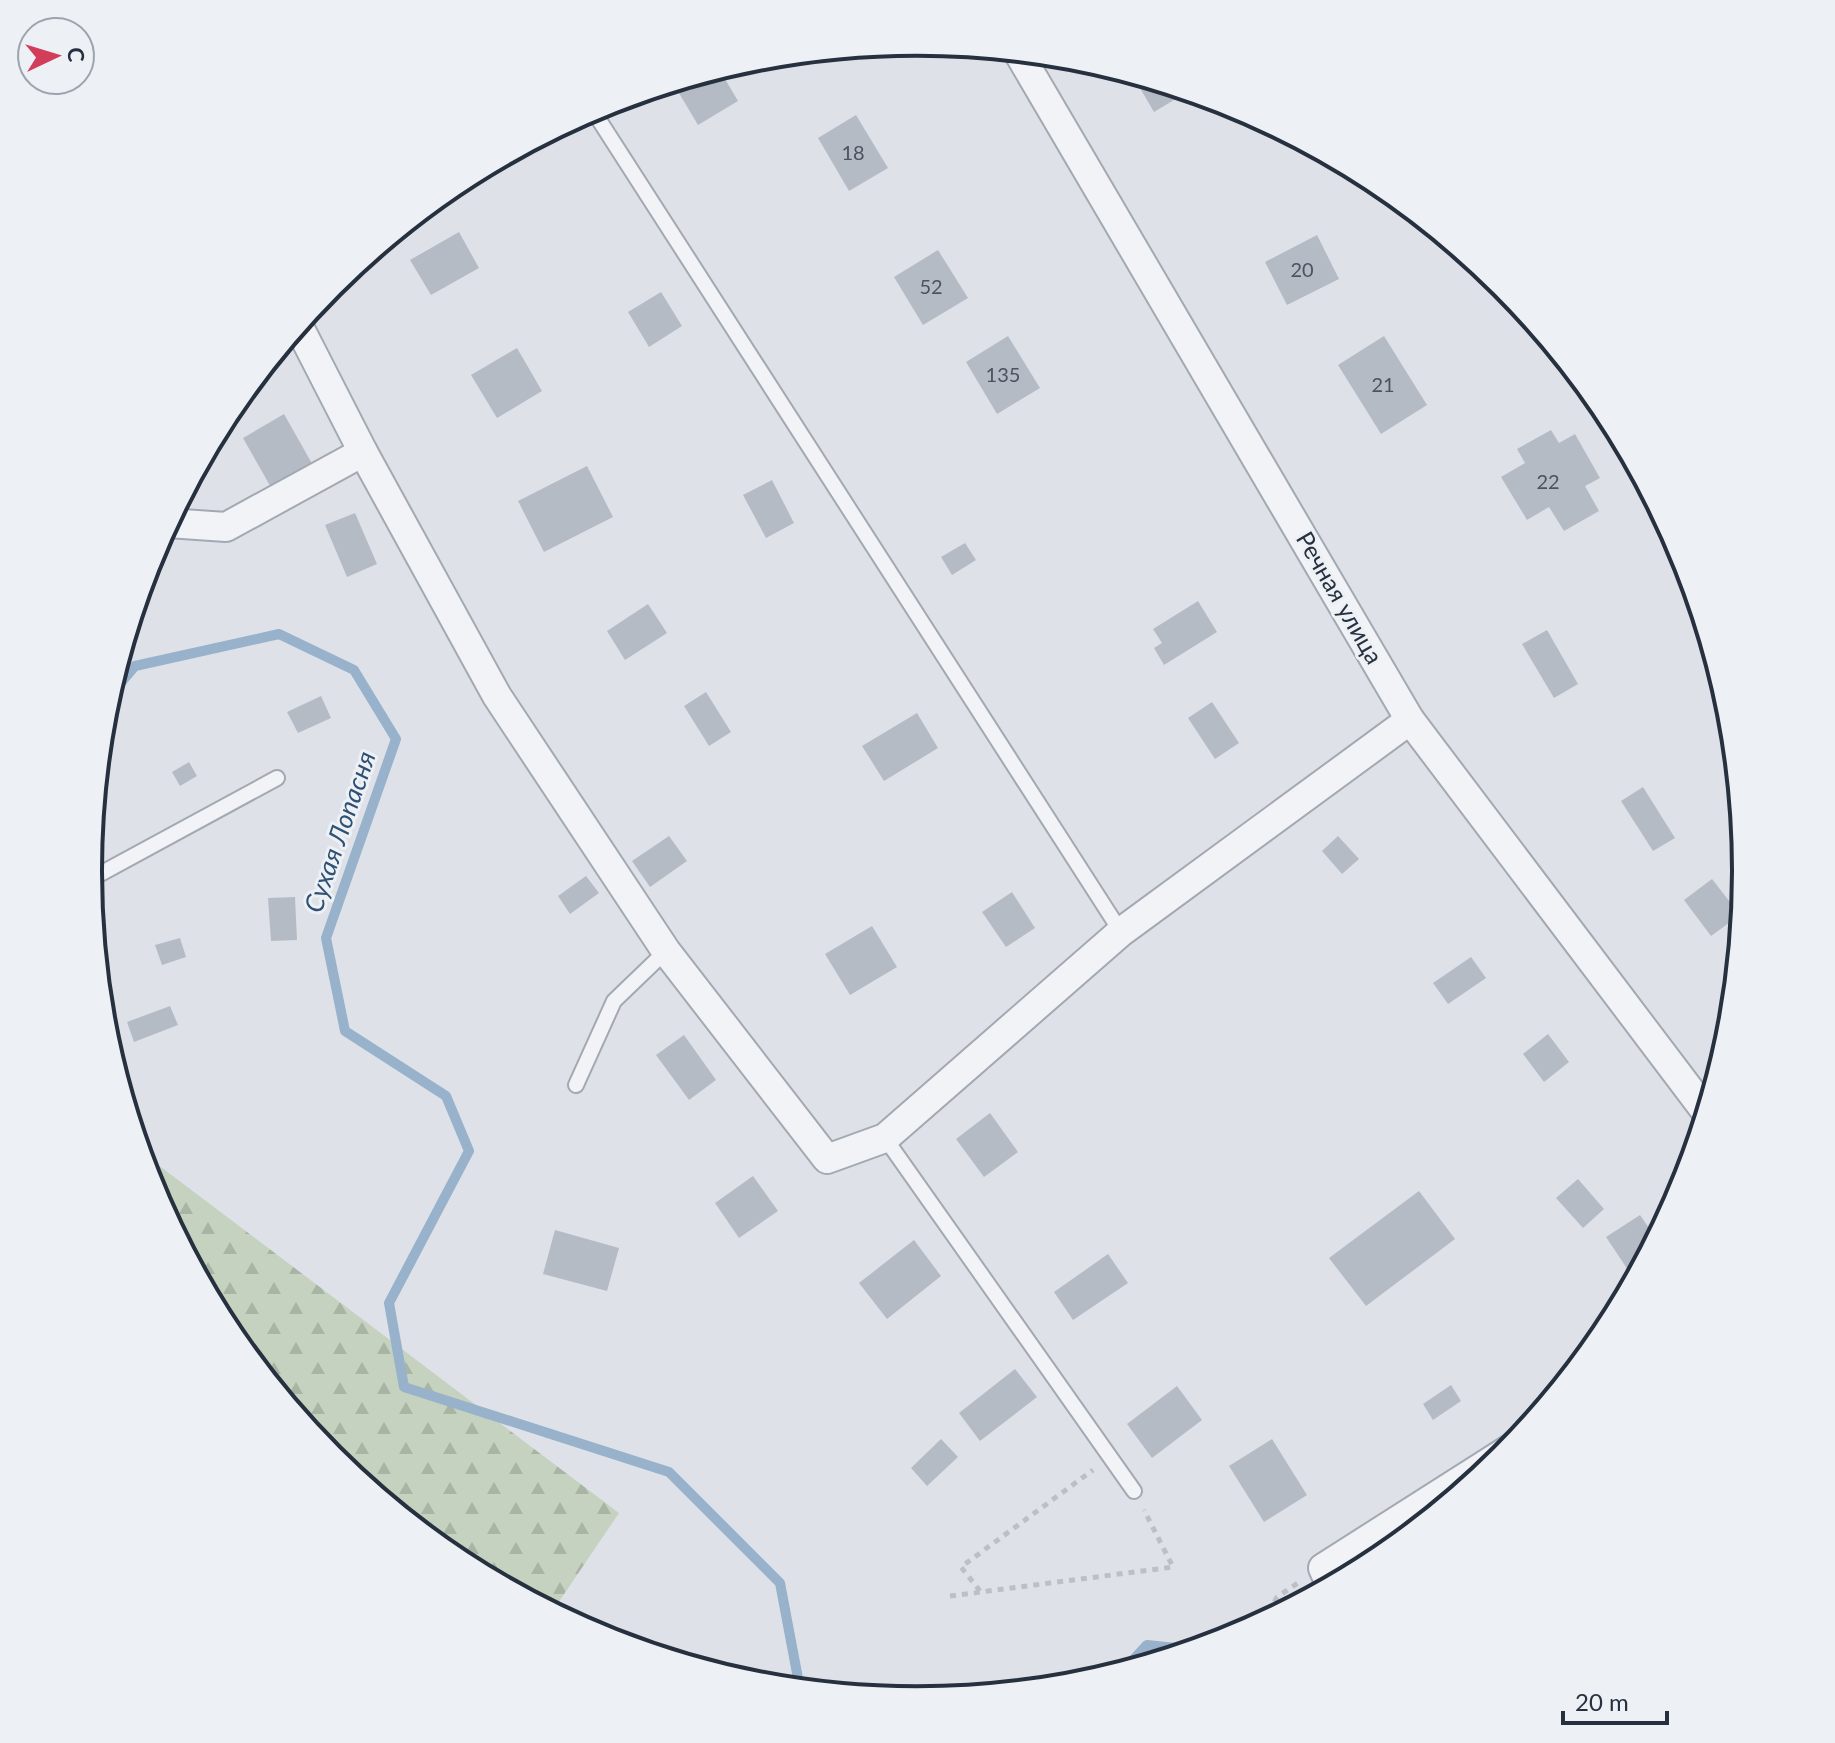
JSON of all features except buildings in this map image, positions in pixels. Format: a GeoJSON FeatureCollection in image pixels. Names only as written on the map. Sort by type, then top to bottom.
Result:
{"type":"FeatureCollection","features":[{"type":"Feature","properties":{"kind":"street","name":"Речная улица"},"geometry":{"type":"LineString","coordinates":[[1025,63],[1410,720],[1699,1103]]}},
{"type":"Feature","properties":{"kind":"street"},"geometry":{"type":"LineString","coordinates":[[303,335],[363,452],[497,696],[666,951],[827,1159],[885,1138],[1121,932],[1410,720]]}},
{"type":"Feature","properties":{"kind":"street"},"geometry":{"type":"LineString","coordinates":[[180,524],[226,527],[363,452]]}},
{"type":"Feature","properties":{"kind":"street"},"geometry":{"type":"LineString","coordinates":[[1329,1575],[1431,1504]]}},
{"type":"Feature","properties":{"kind":"lane"},"geometry":{"type":"LineString","coordinates":[[599,121],[1121,932]]}},
{"type":"Feature","properties":{"kind":"lane"},"geometry":{"type":"LineString","coordinates":[[102,873],[277,778]]}},
{"type":"Feature","properties":{"kind":"lane"},"geometry":{"type":"LineString","coordinates":[[576,1085],[614,1001],[666,951]]}},
{"type":"Feature","properties":{"kind":"lane"},"geometry":{"type":"LineString","coordinates":[[885,1138],[1134,1491]]}},
{"type":"Feature","properties":{"kind":"path"},"geometry":{"type":"LineString","coordinates":[[980,1592],[961,1567],[1110,1457]]}},
{"type":"Feature","properties":{"kind":"path"},"geometry":{"type":"LineString","coordinates":[[950,1596],[1173,1567],[1134,1491]]}},
{"type":"Feature","properties":{"kind":"path"},"geometry":{"type":"LineString","coordinates":[[1272,1606],[1277,1597],[1326,1577]]}},
{"type":"Feature","properties":{"kind":"green space"},"geometry":{"type":"Polygon","coordinates":[[[156,1163],[619,1513],[558,1603],[464,1550],[421,1518],[341,1448],[271,1368],[239,1325],[211,1279],[186,1232],[156,1163]]]}},
{"type":"Feature","properties":{"kind":"waterway","name":"Сухая Лопасня"},"geometry":{"type":"LineString","coordinates":[[126,676],[135,666],[279,634],[354,670],[396,739],[326,938],[345,1031],[446,1096],[469,1151],[389,1303],[404,1387],[669,1472],[780,1583],[798,1678]]}},
{"type":"Feature","properties":{"kind":"waterway","name":"Сухая Лопасня"},"geometry":{"type":"LineString","coordinates":[[1136,1657],[1147,1645],[1169,1647]]}}]}
